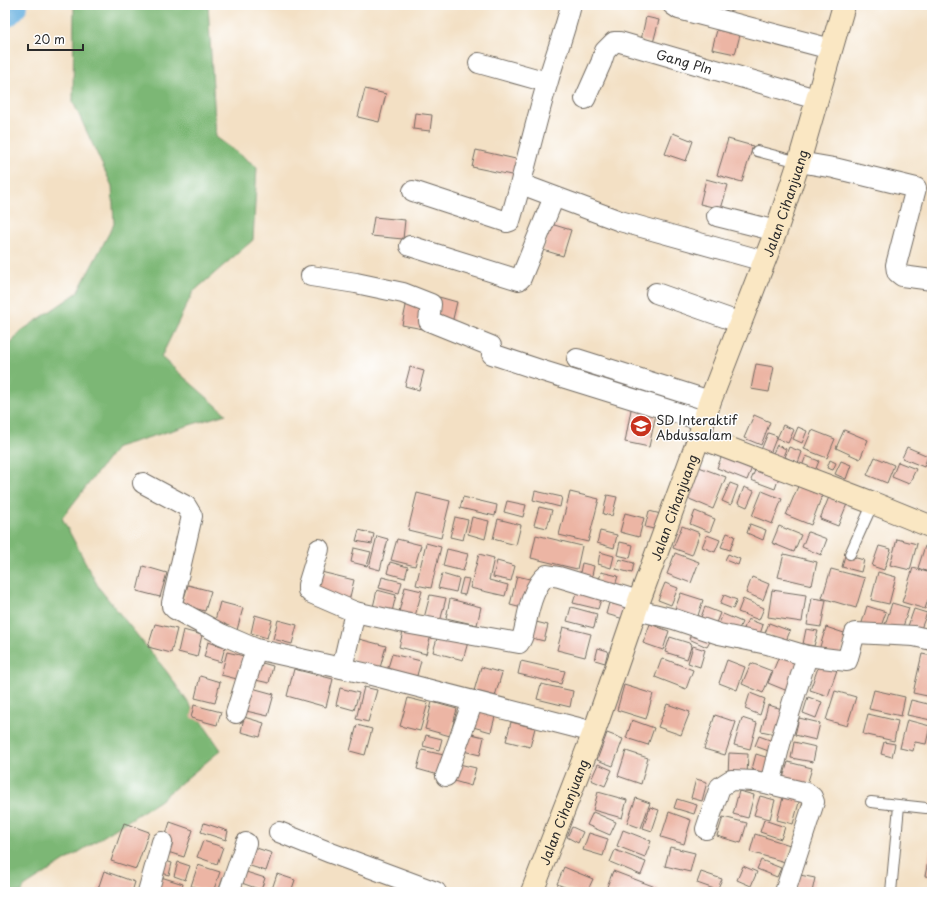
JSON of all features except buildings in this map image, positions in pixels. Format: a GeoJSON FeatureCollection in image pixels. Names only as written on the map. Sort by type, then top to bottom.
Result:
{"type":"FeatureCollection","features":[{"type":"Feature","properties":{"kind":"main road","name":"Jalan Cihanjuang"},"geometry":{"type":"LineString","coordinates":[[532,892],[594,732],[704,420],[776,231],[799,162],[830,49],[844,5]]}},
{"type":"Feature","properties":{"kind":"main road"},"geometry":{"type":"LineString","coordinates":[[704,420],[873,503],[932,527]]}},
{"type":"Feature","properties":{"kind":"street"},"geometry":{"type":"LineString","coordinates":[[413,191],[507,222],[510,221],[547,82],[567,23],[571,5]]}},
{"type":"Feature","properties":{"kind":"street"},"geometry":{"type":"LineString","coordinates":[[673,5],[679,9],[830,49]]}},
{"type":"Feature","properties":{"kind":"street","name":"Gang Pln"},"geometry":{"type":"LineString","coordinates":[[585,99],[605,51],[614,42],[620,42],[816,99]]}},
{"type":"Feature","properties":{"kind":"street"},"geometry":{"type":"LineString","coordinates":[[479,62],[547,82]]}},
{"type":"Feature","properties":{"kind":"street"},"geometry":{"type":"LineString","coordinates":[[799,162],[834,168],[924,189],[896,265],[897,272],[902,276],[932,280]]}},
{"type":"Feature","properties":{"kind":"street"},"geometry":{"type":"LineString","coordinates":[[521,184],[620,221],[764,261]]}},
{"type":"Feature","properties":{"kind":"street"},"geometry":{"type":"LineString","coordinates":[[410,246],[518,280],[521,278],[554,197]]}},
{"type":"Feature","properties":{"kind":"street"},"geometry":{"type":"LineString","coordinates":[[717,216],[776,231]]}},
{"type":"Feature","properties":{"kind":"street"},"geometry":{"type":"LineString","coordinates":[[311,276],[356,283],[403,293],[431,304],[429,321],[491,346],[492,354],[704,420]]}},
{"type":"Feature","properties":{"kind":"street"},"geometry":{"type":"LineString","coordinates":[[656,293],[741,323]]}},
{"type":"Feature","properties":{"kind":"street"},"geometry":{"type":"LineString","coordinates":[[577,359],[704,420]]}},
{"type":"Feature","properties":{"kind":"street"},"geometry":{"type":"LineString","coordinates":[[143,483],[186,506],[192,516],[172,606],[221,634],[256,649],[342,668],[594,732]]}},
{"type":"Feature","properties":{"kind":"street"},"geometry":{"type":"LineString","coordinates":[[319,549],[308,585],[308,590],[311,593],[355,612],[405,623],[519,643],[522,639],[529,610],[539,585],[542,579],[547,575],[559,577],[719,634],[767,644],[807,656],[847,661],[855,633],[914,636],[932,640]]}},
{"type":"Feature","properties":{"kind":"street"},"geometry":{"type":"LineString","coordinates":[[342,668],[355,612]]}},
{"type":"Feature","properties":{"kind":"street"},"geometry":{"type":"LineString","coordinates":[[236,713],[256,649]]}},
{"type":"Feature","properties":{"kind":"street"},"geometry":{"type":"LineString","coordinates":[[770,784],[807,656]]}},
{"type":"Feature","properties":{"kind":"street"},"geometry":{"type":"LineString","coordinates":[[446,776],[473,701]]}},
{"type":"Feature","properties":{"kind":"street"},"geometry":{"type":"LineString","coordinates":[[706,829],[720,787],[731,780],[770,784],[807,793],[812,797],[814,802],[785,892]]}},
{"type":"Feature","properties":{"kind":"street"},"geometry":{"type":"LineString","coordinates":[[280,832],[325,851],[436,892]]}},
{"type":"Feature","properties":{"kind":"street"},"geometry":{"type":"LineString","coordinates":[[148,892],[162,842]]}},
{"type":"Feature","properties":{"kind":"street"},"geometry":{"type":"LineString","coordinates":[[229,892],[246,844]]}},
{"type":"Feature","properties":{"kind":"lane"},"geometry":{"type":"LineString","coordinates":[[757,151],[799,162]]}},
{"type":"Feature","properties":{"kind":"lane"},"geometry":{"type":"LineString","coordinates":[[850,554],[873,503]]}},
{"type":"Feature","properties":{"kind":"lane"},"geometry":{"type":"LineString","coordinates":[[871,802],[926,808]]}},
{"type":"Feature","properties":{"kind":"lane"},"geometry":{"type":"LineString","coordinates":[[891,892],[899,806]]}},
{"type":"Feature","properties":{"kind":"green space"},"geometry":{"type":"Polygon","coordinates":[[[74,5],[208,5],[216,137],[257,167],[253,240],[193,292],[161,357],[226,414],[117,447],[62,518],[99,588],[167,672],[221,750],[159,801],[24,887],[22,892],[5,892],[5,351],[21,331],[77,293],[114,224],[112,186],[73,102],[74,5]]]}},
{"type":"Feature","properties":{"kind":"waterway"},"geometry":{"type":"LineString","coordinates":[[5,11],[11,5]]}},
{"type":"Feature","properties":{"kind":"place","name":"SD Interaktif Abdussalam"},"geometry":{"type":"Point","coordinates":[641,426]}}]}
